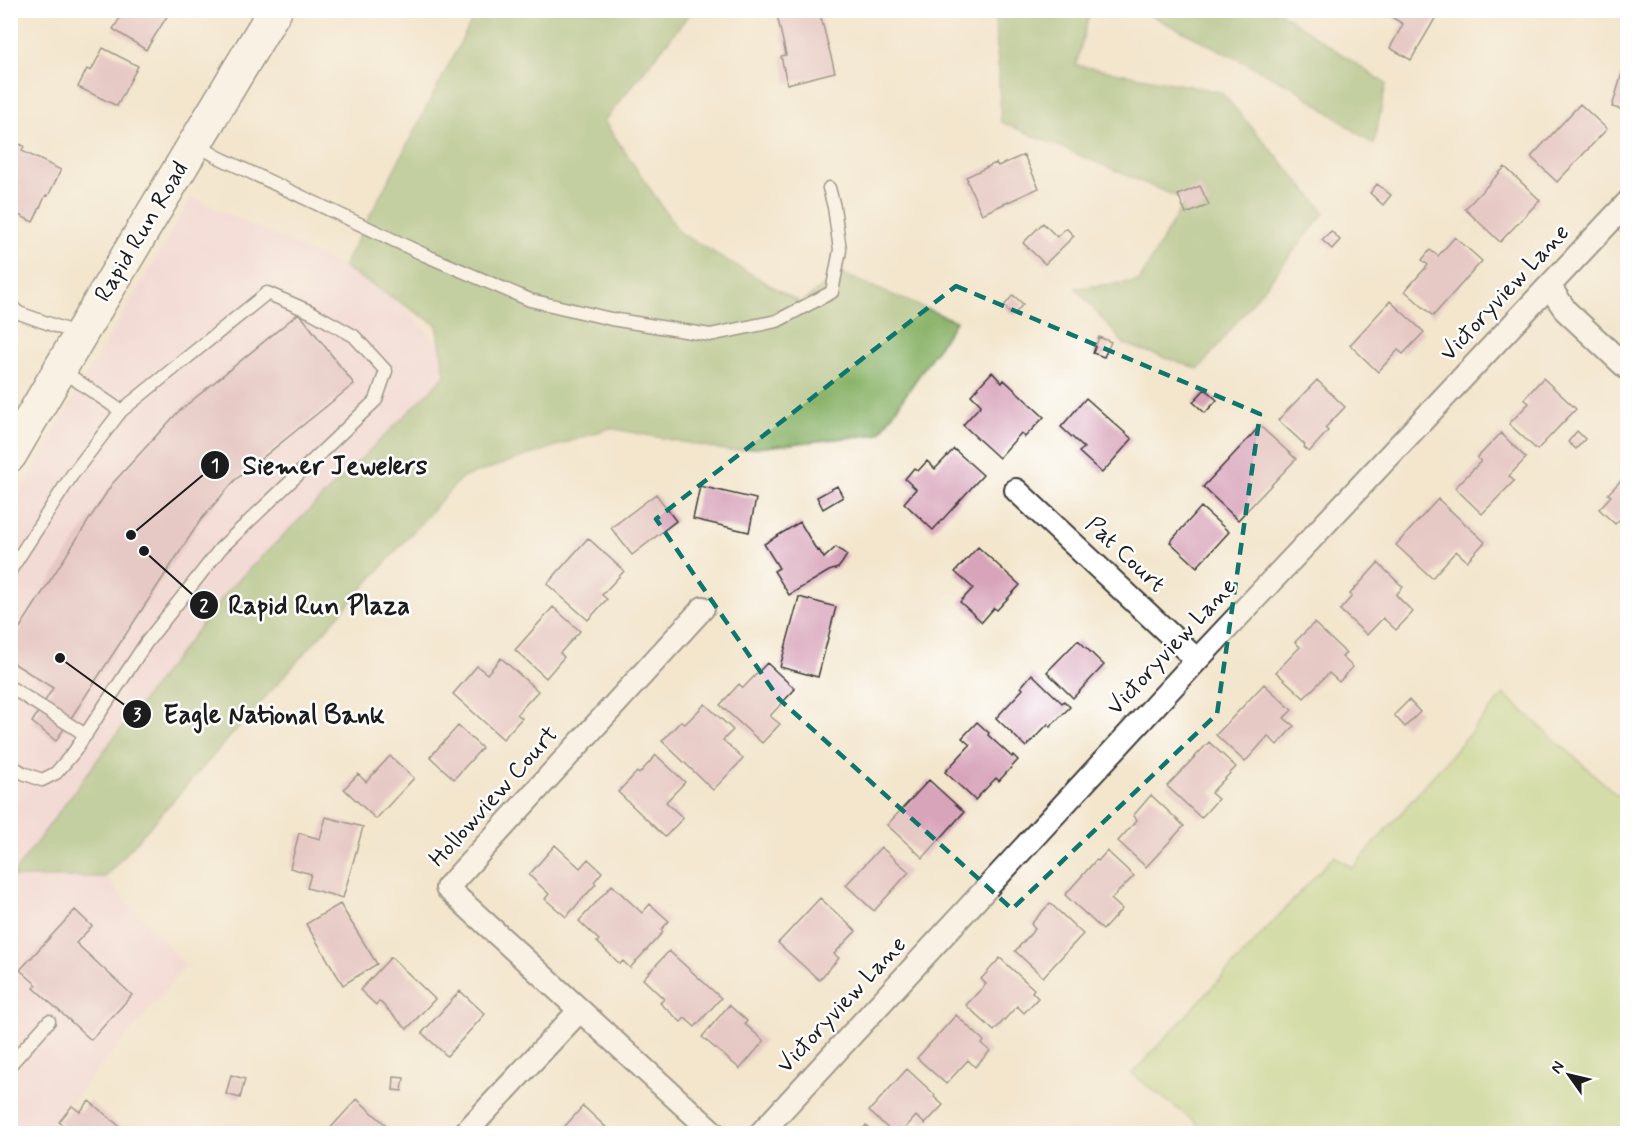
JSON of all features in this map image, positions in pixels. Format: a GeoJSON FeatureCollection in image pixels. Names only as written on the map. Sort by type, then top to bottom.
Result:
{"type":"FeatureCollection","features":[{"type":"Feature","properties":{"kind":"street","name":"Rapid Run Road"},"geometry":{"type":"LineString","coordinates":[[10,455],[275,10]]}},
{"type":"Feature","properties":{"kind":"street","name":"Victoryview Lane"},"geometry":{"type":"LineString","coordinates":[[760,1134],[1197,660],[1628,201]]}},
{"type":"Feature","properties":{"kind":"street"},"geometry":{"type":"LineString","coordinates":[[1549,286],[1566,311],[1628,369]]}},
{"type":"Feature","properties":{"kind":"street","name":"Pat Court"},"geometry":{"type":"LineString","coordinates":[[1016,490],[1197,660]]}},
{"type":"Feature","properties":{"kind":"street","name":"Hollowview Court"},"geometry":{"type":"LineString","coordinates":[[580,1010],[447,888],[703,608]]}},
{"type":"Feature","properties":{"kind":"street"},"geometry":{"type":"LineString","coordinates":[[464,1134],[580,1010],[715,1134]]}},
{"type":"Feature","properties":{"kind":"lane"},"geometry":{"type":"LineString","coordinates":[[195,143],[218,158],[414,250],[530,300],[611,319],[710,335],[777,321],[832,292],[840,250],[829,188]]}},
{"type":"Feature","properties":{"kind":"lane"},"geometry":{"type":"LineString","coordinates":[[10,572],[72,475],[121,411],[267,293],[311,312],[354,336],[386,371],[376,400],[221,548],[146,643],[86,735],[56,773],[42,780],[10,765]]}},
{"type":"Feature","properties":{"kind":"lane"},"geometry":{"type":"LineString","coordinates":[[13,311],[80,335]]}},
{"type":"Feature","properties":{"kind":"lane"},"geometry":{"type":"LineString","coordinates":[[60,369],[121,411]]}},
{"type":"Feature","properties":{"kind":"lane"},"geometry":{"type":"LineString","coordinates":[[10,687],[86,735]]}},
{"type":"Feature","properties":{"kind":"lane"},"geometry":{"type":"LineString","coordinates":[[10,1065],[49,1021]]}},
{"type":"Feature","properties":{"kind":"highlighted area"},"geometry":{"type":"Polygon","coordinates":[[[956,286],[1260,414],[1217,714],[1012,909],[779,699],[656,519],[956,286]]]}},
{"type":"Feature","properties":{"kind":"shaded area"},"geometry":{"type":"Polygon","coordinates":[[[191,197],[382,285],[466,371],[41,854],[105,877],[186,966],[45,1133],[11,1133],[10,511],[191,197]]]}},
{"type":"Feature","properties":{"kind":"green space"},"geometry":{"type":"Polygon","coordinates":[[[477,11],[692,11],[604,121],[680,233],[801,303],[840,273],[956,321],[879,434],[729,451],[610,428],[461,478],[105,877],[11,877],[112,740],[229,589],[445,376],[437,325],[343,267],[477,11]]]}},
{"type":"Feature","properties":{"kind":"green space"},"geometry":{"type":"Polygon","coordinates":[[[995,11],[1090,11],[1076,65],[1221,92],[1325,212],[1199,369],[1124,344],[1076,288],[1139,281],[1185,200],[1001,122],[995,11]]]}},
{"type":"Feature","properties":{"kind":"green space"},"geometry":{"type":"Polygon","coordinates":[[[1142,11],[1278,11],[1386,84],[1374,145],[1293,87],[1142,11]]]}},
{"type":"Feature","properties":{"kind":"green space"},"geometry":{"type":"Polygon","coordinates":[[[1504,694],[1627,804],[1627,1133],[1210,1133],[1132,1074],[1334,856],[1353,868],[1504,694]]]}},
{"type":"Feature","properties":{"kind":"building"},"geometry":{"type":"Polygon","coordinates":[[[125,10],[171,10],[146,50],[113,29],[125,10]]]}},
{"type":"Feature","properties":{"kind":"building"},"geometry":{"type":"Polygon","coordinates":[[[793,10],[819,10],[835,72],[787,84],[781,56],[786,55],[777,15],[793,10]]]}},
{"type":"Feature","properties":{"kind":"building"},"geometry":{"type":"Polygon","coordinates":[[[1380,10],[1440,10],[1411,60],[1390,48],[1403,24],[1380,10]]]}},
{"type":"Feature","properties":{"kind":"building"},"geometry":{"type":"Polygon","coordinates":[[[103,48],[138,66],[117,106],[78,87],[87,69],[91,71],[103,48]]]}},
{"type":"Feature","properties":{"kind":"building"},"geometry":{"type":"Polygon","coordinates":[[[1623,70],[1628,72],[1628,111],[1612,107],[1623,70]]]}},
{"type":"Feature","properties":{"kind":"building"},"geometry":{"type":"Polygon","coordinates":[[[1580,104],[1607,129],[1557,182],[1531,157],[1580,104]]]}},
{"type":"Feature","properties":{"kind":"building"},"geometry":{"type":"Polygon","coordinates":[[[10,140],[24,146],[22,151],[61,170],[33,222],[10,211],[10,140]]]}},
{"type":"Feature","properties":{"kind":"building"},"geometry":{"type":"Polygon","coordinates":[[[1024,155],[1039,188],[982,214],[966,177],[996,163],[998,166],[1024,155]]]}},
{"type":"Feature","properties":{"kind":"building"},"geometry":{"type":"Polygon","coordinates":[[[1505,167],[1540,200],[1500,242],[1465,209],[1505,167]]]}},
{"type":"Feature","properties":{"kind":"building"},"geometry":{"type":"Polygon","coordinates":[[[1377,184],[1391,195],[1383,205],[1370,193],[1377,184]]]}},
{"type":"Feature","properties":{"kind":"building"},"geometry":{"type":"Polygon","coordinates":[[[1200,186],[1209,205],[1186,214],[1178,195],[1200,186]]]}},
{"type":"Feature","properties":{"kind":"building"},"geometry":{"type":"Polygon","coordinates":[[[1043,223],[1057,237],[1066,228],[1074,236],[1045,264],[1023,243],[1043,223]]]}},
{"type":"Feature","properties":{"kind":"building"},"geometry":{"type":"Polygon","coordinates":[[[1331,231],[1340,240],[1332,249],[1322,240],[1331,231]]]}},
{"type":"Feature","properties":{"kind":"building"},"geometry":{"type":"Polygon","coordinates":[[[1455,237],[1482,261],[1433,316],[1405,291],[1428,265],[1422,260],[1430,250],[1438,256],[1455,237]]]}},
{"type":"Feature","properties":{"kind":"building"},"geometry":{"type":"Polygon","coordinates":[[[1013,295],[1023,304],[1014,315],[1004,306],[1013,295]]]}},
{"type":"Feature","properties":{"kind":"building"},"geometry":{"type":"Polygon","coordinates":[[[1390,301],[1424,332],[1403,354],[1398,350],[1378,372],[1350,345],[1390,301]]]}},
{"type":"Feature","properties":{"kind":"building"},"geometry":{"type":"Polygon","coordinates":[[[299,313],[354,384],[235,480],[200,521],[56,741],[32,722],[53,688],[10,661],[10,643],[112,484],[178,412],[299,313]]]}},
{"type":"Feature","properties":{"kind":"building"},"geometry":{"type":"Polygon","coordinates":[[[1099,337],[1111,342],[1104,357],[1093,353],[1099,337]]]}},
{"type":"Feature","properties":{"kind":"building"},"geometry":{"type":"Polygon","coordinates":[[[992,372],[1002,383],[1004,380],[1044,417],[1025,437],[1021,433],[999,458],[963,425],[981,405],[971,395],[992,372]]]}},
{"type":"Feature","properties":{"kind":"building"},"geometry":{"type":"Polygon","coordinates":[[[1543,378],[1576,409],[1537,450],[1509,424],[1529,403],[1524,399],[1543,378]]]}},
{"type":"Feature","properties":{"kind":"building"},"geometry":{"type":"Polygon","coordinates":[[[1317,380],[1345,407],[1325,428],[1328,431],[1309,452],[1304,447],[1305,445],[1278,420],[1317,380]]]}},
{"type":"Feature","properties":{"kind":"building"},"geometry":{"type":"Polygon","coordinates":[[[1205,389],[1217,400],[1205,413],[1193,402],[1205,389]]]}},
{"type":"Feature","properties":{"kind":"building"},"geometry":{"type":"Polygon","coordinates":[[[1086,398],[1132,439],[1102,473],[1079,452],[1084,448],[1061,427],[1086,398]]]}},
{"type":"Feature","properties":{"kind":"building"},"geometry":{"type":"Polygon","coordinates":[[[1260,426],[1296,459],[1238,520],[1203,487],[1260,426]]]}},
{"type":"Feature","properties":{"kind":"building"},"geometry":{"type":"Polygon","coordinates":[[[1577,431],[1585,439],[1576,449],[1568,442],[1577,431]]]}},
{"type":"Feature","properties":{"kind":"building"},"geometry":{"type":"Polygon","coordinates":[[[1501,433],[1526,458],[1509,476],[1514,481],[1482,514],[1455,488],[1481,461],[1477,458],[1501,433]]]}},
{"type":"Feature","properties":{"kind":"building"},"geometry":{"type":"Polygon","coordinates":[[[954,449],[983,475],[933,530],[904,503],[916,489],[905,479],[914,468],[918,471],[927,461],[935,469],[954,449]]]}},
{"type":"Feature","properties":{"kind":"building"},"geometry":{"type":"Polygon","coordinates":[[[1628,473],[1628,511],[1615,524],[1599,509],[1611,496],[1608,494],[1628,473]]]}},
{"type":"Feature","properties":{"kind":"building"},"geometry":{"type":"Polygon","coordinates":[[[700,486],[756,499],[749,532],[693,519],[700,486]]]}},
{"type":"Feature","properties":{"kind":"building"},"geometry":{"type":"Polygon","coordinates":[[[837,486],[843,497],[823,509],[817,497],[837,486]]]}},
{"type":"Feature","properties":{"kind":"building"},"geometry":{"type":"Polygon","coordinates":[[[656,494],[676,521],[632,555],[611,528],[656,494]]]}},
{"type":"Feature","properties":{"kind":"building"},"geometry":{"type":"Polygon","coordinates":[[[1438,499],[1485,542],[1467,561],[1456,551],[1432,578],[1396,545],[1438,499]]]}},
{"type":"Feature","properties":{"kind":"building"},"geometry":{"type":"Polygon","coordinates":[[[1201,507],[1229,532],[1197,567],[1170,542],[1201,507]]]}},
{"type":"Feature","properties":{"kind":"building"},"geometry":{"type":"Polygon","coordinates":[[[800,522],[817,551],[819,550],[824,558],[836,547],[847,555],[838,568],[789,595],[774,571],[779,568],[764,544],[800,522]]]}},
{"type":"Feature","properties":{"kind":"building"},"geometry":{"type":"Polygon","coordinates":[[[588,538],[624,571],[602,595],[607,599],[588,620],[547,584],[588,538]]]}},
{"type":"Feature","properties":{"kind":"building"},"geometry":{"type":"Polygon","coordinates":[[[978,547],[1020,585],[997,610],[994,608],[982,622],[960,602],[973,588],[955,572],[978,547]]]}},
{"type":"Feature","properties":{"kind":"building"},"geometry":{"type":"Polygon","coordinates":[[[1378,563],[1403,587],[1396,595],[1413,612],[1396,630],[1383,618],[1367,635],[1340,610],[1352,596],[1350,594],[1378,563]]]}},
{"type":"Feature","properties":{"kind":"building"},"geometry":{"type":"Polygon","coordinates":[[[799,597],[836,607],[818,677],[780,667],[799,597]]]}},
{"type":"Feature","properties":{"kind":"building"},"geometry":{"type":"Polygon","coordinates":[[[553,607],[580,631],[560,653],[564,657],[546,678],[515,650],[553,607]]]}},
{"type":"Feature","properties":{"kind":"building"},"geometry":{"type":"Polygon","coordinates":[[[1314,623],[1346,653],[1342,657],[1353,667],[1339,682],[1329,673],[1304,698],[1276,672],[1300,647],[1295,642],[1314,623]]]}},
{"type":"Feature","properties":{"kind":"building"},"geometry":{"type":"Polygon","coordinates":[[[1078,640],[1104,665],[1073,698],[1047,672],[1078,640]]]}},
{"type":"Feature","properties":{"kind":"building"},"geometry":{"type":"Polygon","coordinates":[[[501,658],[538,691],[517,714],[522,718],[503,739],[453,694],[477,666],[487,674],[501,658]]]}},
{"type":"Feature","properties":{"kind":"building"},"geometry":{"type":"Polygon","coordinates":[[[767,663],[795,689],[770,716],[780,724],[762,743],[720,705],[739,684],[743,688],[767,663]]]}},
{"type":"Feature","properties":{"kind":"building"},"geometry":{"type":"Polygon","coordinates":[[[1032,674],[1062,703],[1064,701],[1070,707],[1050,727],[1048,724],[1026,747],[996,718],[1023,689],[1021,687],[1032,674]]]}},
{"type":"Feature","properties":{"kind":"building"},"geometry":{"type":"Polygon","coordinates":[[[1264,684],[1292,710],[1284,718],[1294,726],[1277,745],[1268,736],[1245,762],[1216,735],[1264,684]]]}},
{"type":"Feature","properties":{"kind":"building"},"geometry":{"type":"Polygon","coordinates":[[[1409,700],[1420,712],[1405,727],[1394,715],[1409,700]]]}},
{"type":"Feature","properties":{"kind":"building"},"geometry":{"type":"Polygon","coordinates":[[[705,704],[733,730],[723,740],[743,759],[713,790],[662,741],[681,721],[685,724],[705,704]]]}},
{"type":"Feature","properties":{"kind":"building"},"geometry":{"type":"Polygon","coordinates":[[[977,722],[989,733],[988,735],[1018,760],[999,781],[996,778],[975,800],[945,772],[970,745],[962,738],[977,722]]]}},
{"type":"Feature","properties":{"kind":"building"},"geometry":{"type":"Polygon","coordinates":[[[458,726],[482,748],[454,779],[430,757],[458,726]]]}},
{"type":"Feature","properties":{"kind":"building"},"geometry":{"type":"Polygon","coordinates":[[[1209,742],[1236,767],[1211,793],[1218,799],[1201,818],[1167,786],[1209,742]]]}},
{"type":"Feature","properties":{"kind":"building"},"geometry":{"type":"Polygon","coordinates":[[[656,755],[685,782],[666,802],[683,818],[665,837],[618,792],[656,755]]]}},
{"type":"Feature","properties":{"kind":"building"},"geometry":{"type":"Polygon","coordinates":[[[390,756],[414,778],[376,819],[344,789],[358,774],[366,782],[390,756]]]}},
{"type":"Feature","properties":{"kind":"building"},"geometry":{"type":"Polygon","coordinates":[[[929,780],[964,812],[923,858],[887,825],[929,780]]]}},
{"type":"Feature","properties":{"kind":"building"},"geometry":{"type":"Polygon","coordinates":[[[1151,795],[1184,826],[1146,867],[1118,841],[1137,820],[1133,816],[1151,795]]]}},
{"type":"Feature","properties":{"kind":"building"},"geometry":{"type":"Polygon","coordinates":[[[326,817],[363,827],[343,898],[307,888],[311,874],[290,868],[299,833],[320,839],[326,817]]]}},
{"type":"Feature","properties":{"kind":"building"},"geometry":{"type":"Polygon","coordinates":[[[555,845],[580,868],[588,859],[602,872],[594,882],[596,884],[566,917],[545,899],[549,894],[529,875],[555,845]]]}},
{"type":"Feature","properties":{"kind":"building"},"geometry":{"type":"Polygon","coordinates":[[[881,847],[909,872],[874,911],[846,885],[881,847]]]}},
{"type":"Feature","properties":{"kind":"building"},"geometry":{"type":"Polygon","coordinates":[[[1107,851],[1134,876],[1111,899],[1122,909],[1103,930],[1065,895],[1107,851]]]}},
{"type":"Feature","properties":{"kind":"building"},"geometry":{"type":"Polygon","coordinates":[[[612,885],[642,913],[650,904],[669,921],[661,930],[663,932],[630,968],[623,961],[620,964],[579,921],[612,885]]]}},
{"type":"Feature","properties":{"kind":"building"},"geometry":{"type":"Polygon","coordinates":[[[820,898],[856,931],[834,954],[839,958],[819,980],[778,943],[820,898]]]}},
{"type":"Feature","properties":{"kind":"building"},"geometry":{"type":"Polygon","coordinates":[[[1050,903],[1083,934],[1043,977],[1015,951],[1035,929],[1031,924],[1050,903]]]}},
{"type":"Feature","properties":{"kind":"building"},"geometry":{"type":"Polygon","coordinates":[[[340,904],[377,964],[343,985],[306,924],[340,904]]]}},
{"type":"Feature","properties":{"kind":"building"},"geometry":{"type":"Polygon","coordinates":[[[75,910],[92,926],[76,943],[132,995],[91,1040],[34,988],[37,985],[20,970],[75,910]]]}},
{"type":"Feature","properties":{"kind":"building"},"geometry":{"type":"Polygon","coordinates":[[[669,951],[721,998],[695,1027],[685,1018],[681,1022],[660,1003],[664,999],[643,979],[669,951]]]}},
{"type":"Feature","properties":{"kind":"building"},"geometry":{"type":"Polygon","coordinates":[[[391,957],[435,999],[407,1029],[379,1001],[376,1005],[360,990],[391,957]]]}},
{"type":"Feature","properties":{"kind":"building"},"geometry":{"type":"Polygon","coordinates":[[[1000,958],[1034,989],[1032,992],[1038,998],[1024,1013],[1017,1006],[994,1031],[966,1005],[986,984],[981,979],[1000,958]]]}},
{"type":"Feature","properties":{"kind":"building"},"geometry":{"type":"Polygon","coordinates":[[[460,991],[485,1014],[447,1056],[422,1033],[460,991]]]}},
{"type":"Feature","properties":{"kind":"building"},"geometry":{"type":"Polygon","coordinates":[[[729,1005],[764,1041],[740,1069],[702,1037],[729,1005]]]}},
{"type":"Feature","properties":{"kind":"building"},"geometry":{"type":"Polygon","coordinates":[[[956,1015],[984,1041],[982,1044],[990,1051],[975,1067],[968,1060],[946,1084],[917,1058],[956,1015]]]}},
{"type":"Feature","properties":{"kind":"building"},"geometry":{"type":"Polygon","coordinates":[[[907,1069],[943,1105],[925,1124],[916,1116],[900,1134],[894,1134],[869,1111],[907,1069]]]}},
{"type":"Feature","properties":{"kind":"building"},"geometry":{"type":"Polygon","coordinates":[[[231,1075],[245,1079],[240,1098],[226,1094],[231,1075]]]}},
{"type":"Feature","properties":{"kind":"building"},"geometry":{"type":"Polygon","coordinates":[[[394,1077],[404,1078],[402,1091],[393,1090],[394,1077]]]}},
{"type":"Feature","properties":{"kind":"building"},"geometry":{"type":"Polygon","coordinates":[[[357,1099],[386,1125],[378,1134],[325,1134],[357,1099]]]}},
{"type":"Feature","properties":{"kind":"building"},"geometry":{"type":"Polygon","coordinates":[[[89,1101],[124,1130],[122,1134],[73,1134],[59,1122],[72,1106],[80,1112],[89,1101]]]}},
{"type":"Feature","properties":{"kind":"building"},"geometry":{"type":"Polygon","coordinates":[[[583,1106],[611,1132],[610,1134],[558,1134],[583,1106]]]}},
{"type":"Feature","properties":{"kind":"building"},"geometry":{"type":"Polygon","coordinates":[[[866,1125],[876,1134],[859,1134],[866,1125]]]}},
{"type":"Feature","properties":{"kind":"place","name":"Siemer Jewelers"},"geometry":{"type":"Point","coordinates":[131,535]}},
{"type":"Feature","properties":{"kind":"place","name":"Rapid Run Plaza"},"geometry":{"type":"Point","coordinates":[144,551]}},
{"type":"Feature","properties":{"kind":"place","name":"Eagle National Bank"},"geometry":{"type":"Point","coordinates":[60,658]}}]}
